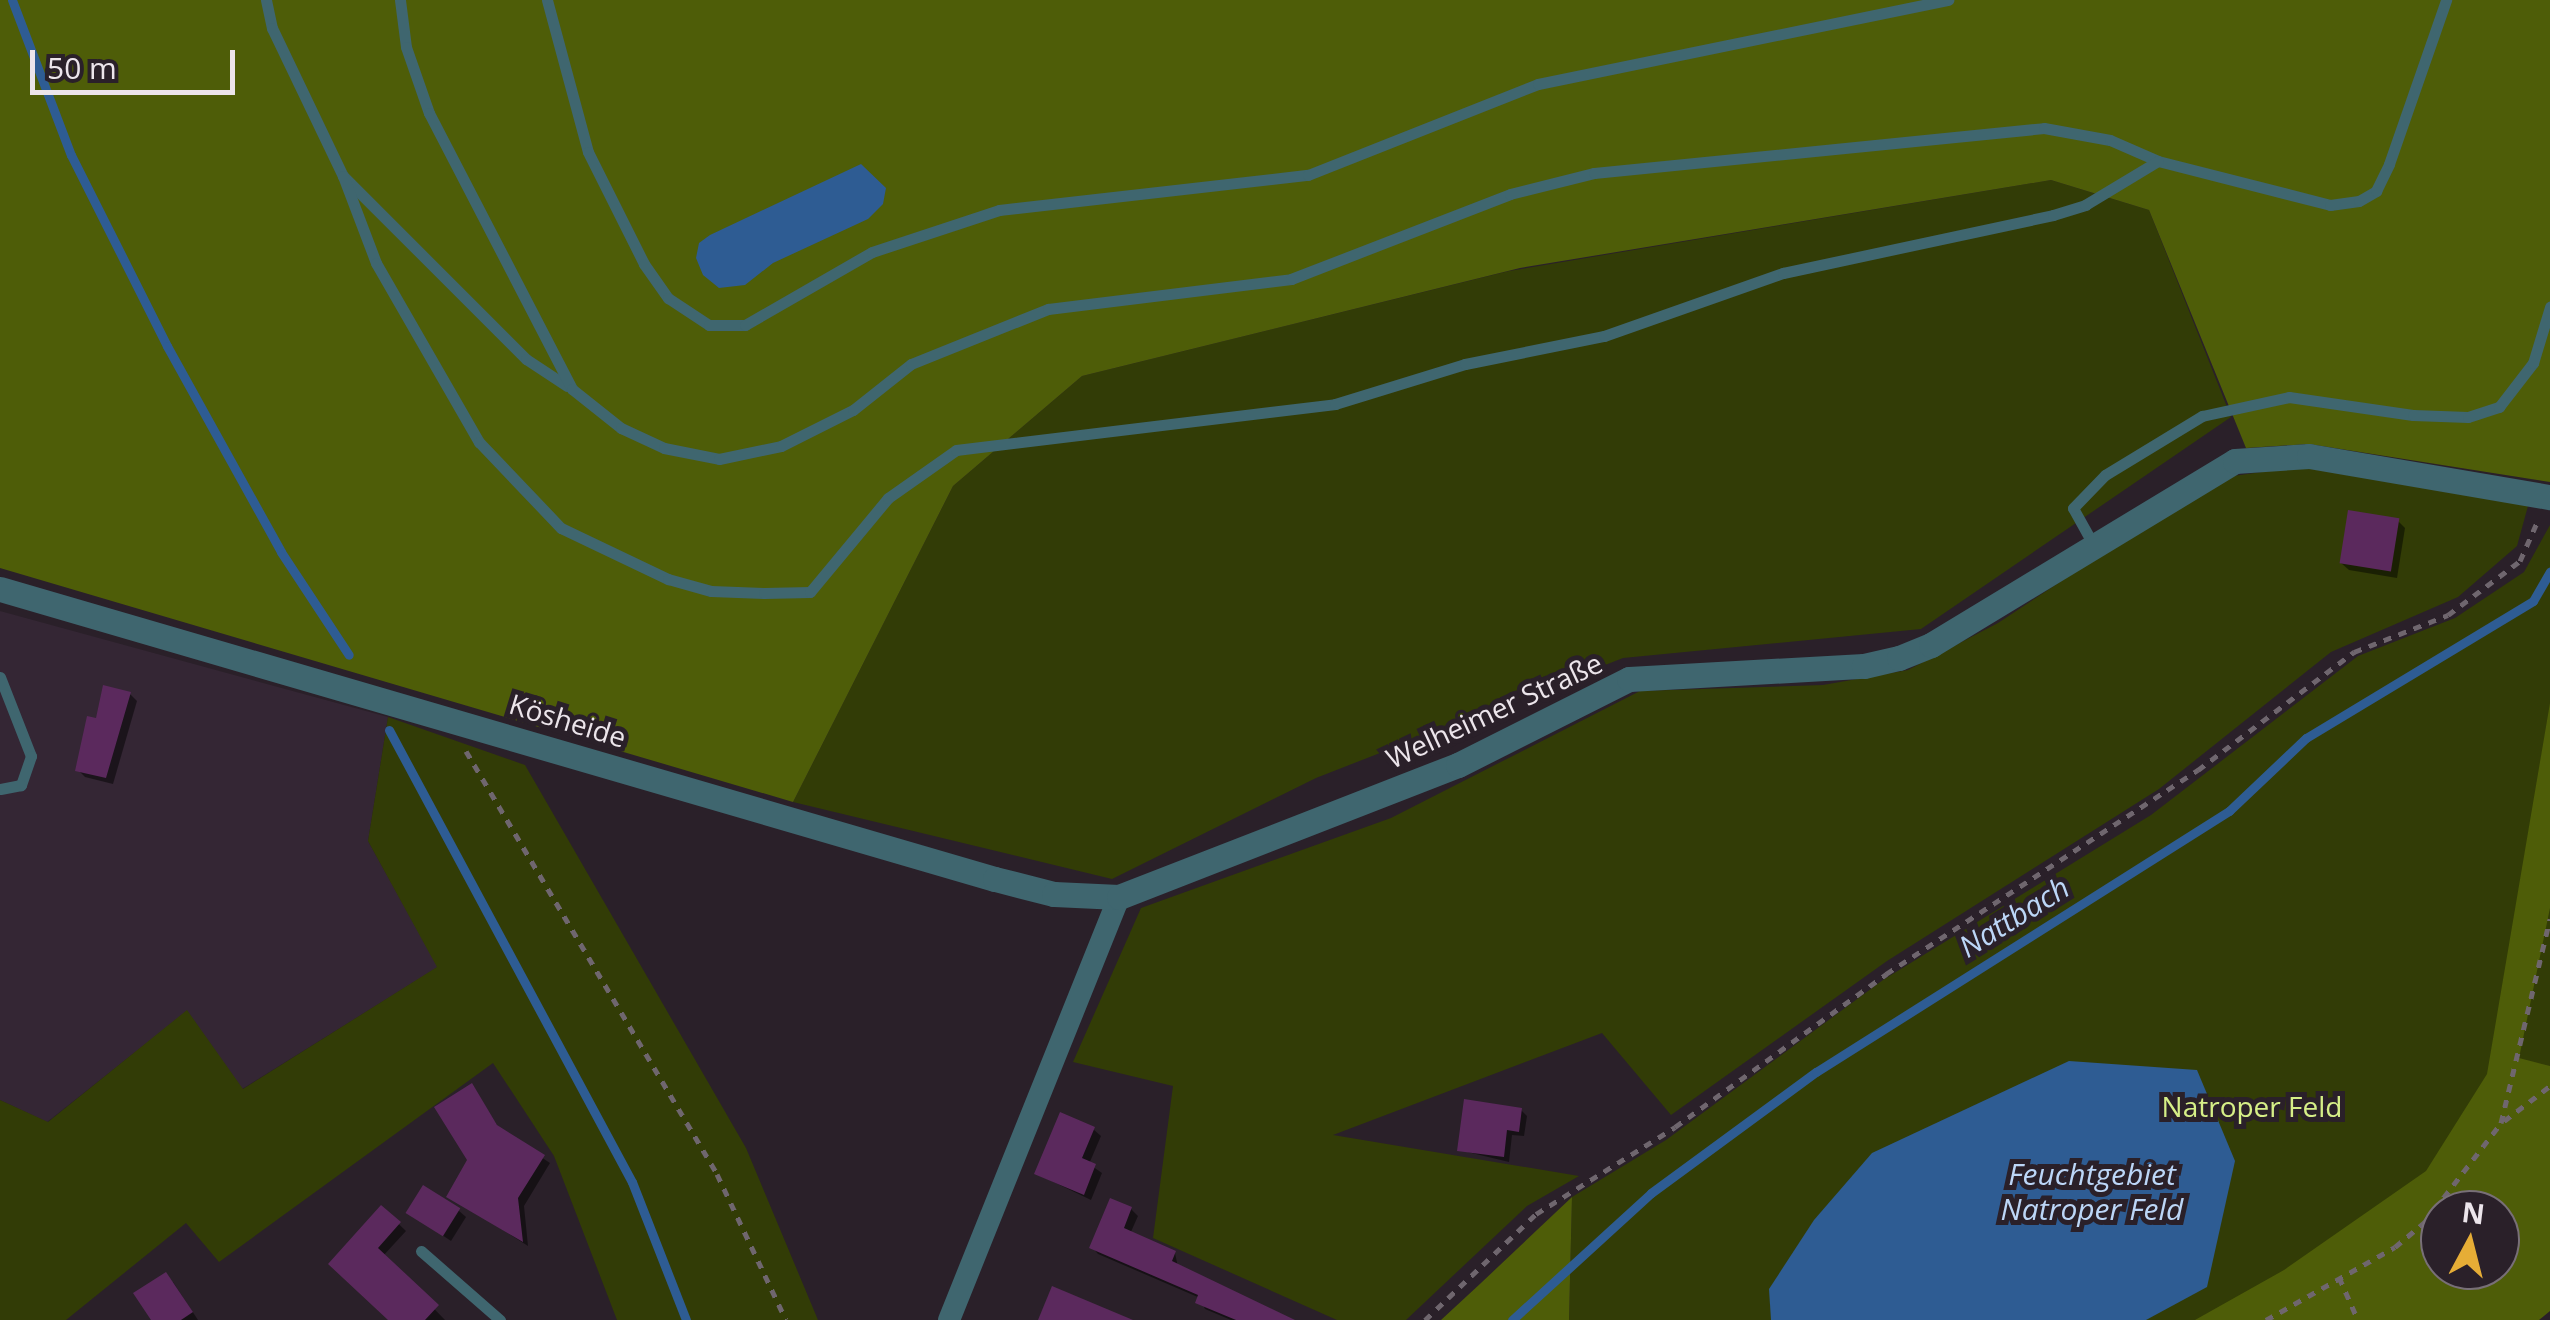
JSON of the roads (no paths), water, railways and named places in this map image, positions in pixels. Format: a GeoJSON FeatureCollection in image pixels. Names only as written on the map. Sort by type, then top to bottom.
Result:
{"type":"FeatureCollection","features":[{"type":"Feature","properties":{"kind":"street","name":"Welheimer Straße"},"geometry":{"type":"LineString","coordinates":[[1120,897],[1458,765],[1628,679],[1819,670],[1899,658],[1931,645],[2236,461],[2280,454],[2548,496]]}},
{"type":"Feature","properties":{"kind":"street","name":"Kösheide"},"geometry":{"type":"LineString","coordinates":[[0,591],[444,714],[1010,883],[1054,894],[1120,897]]}},
{"type":"Feature","properties":{"kind":"street"},"geometry":{"type":"LineString","coordinates":[[950,1320],[1120,897]]}},
{"type":"Feature","properties":{"kind":"lane"},"geometry":{"type":"LineString","coordinates":[[266,0],[272,28],[343,176],[376,263],[479,442],[561,528],[668,579],[711,591],[810,592],[888,498],[956,450],[1335,404],[1464,364],[1604,336],[1784,273],[2053,215],[2085,205],[2158,161]]}},
{"type":"Feature","properties":{"kind":"lane"},"geometry":{"type":"LineString","coordinates":[[400,0],[406,47],[429,113],[572,388]]}},
{"type":"Feature","properties":{"kind":"lane"},"geometry":{"type":"LineString","coordinates":[[547,0],[588,152],[644,264],[668,298],[709,325],[745,325],[872,252],[999,210],[1308,176],[1538,84],[1948,0]]}},
{"type":"Feature","properties":{"kind":"lane"},"geometry":{"type":"LineString","coordinates":[[343,176],[526,360],[572,388],[621,428],[664,448],[719,459],[782,446],[854,410],[912,364],[1048,309],[1292,279],[1510,194],[1594,173],[2044,128],[2110,140],[2158,161],[2330,205],[2358,202],[2376,191],[2389,164],[2446,0]]}},
{"type":"Feature","properties":{"kind":"lane"},"geometry":{"type":"LineString","coordinates":[[2093,544],[2073,508],[2106,475],[2202,416],[2289,397],[2412,415],[2468,417],[2499,407],[2533,363],[2550,307]]}},
{"type":"Feature","properties":{"kind":"lane"},"geometry":{"type":"LineString","coordinates":[[0,678],[31,756],[21,786],[0,789]]}},
{"type":"Feature","properties":{"kind":"lane"},"geometry":{"type":"LineString","coordinates":[[421,1251],[500,1320]]}},
{"type":"Feature","properties":{"kind":"water"},"geometry":{"type":"Polygon","coordinates":[[[861,164],[886,188],[883,204],[868,219],[773,263],[745,285],[719,288],[703,275],[696,258],[699,243],[710,235],[861,164]]]}},
{"type":"Feature","properties":{"kind":"water","name":"Feuchtgebiet Natroper Feld"},"geometry":{"type":"Polygon","coordinates":[[[2069,1061],[2197,1070],[2235,1161],[2207,1287],[2146,1320],[1771,1320],[1769,1289],[1814,1220],[1872,1153],[2069,1061]]]}},
{"type":"Feature","properties":{"kind":"waterway"},"geometry":{"type":"LineString","coordinates":[[12,0],[71,155],[167,346],[281,552],[349,655]]}},
{"type":"Feature","properties":{"kind":"waterway","name":"Nattbach"},"geometry":{"type":"LineString","coordinates":[[1512,1320],[1651,1193],[1816,1072],[2229,811],[2306,738],[2533,601],[2550,572]]}},
{"type":"Feature","properties":{"kind":"waterway"},"geometry":{"type":"LineString","coordinates":[[389,730],[632,1182],[686,1320]]}},
{"type":"Feature","properties":{"kind":"park label","name":"Natroper Feld"},"geometry":{"type":"Point","coordinates":[2252,1106]}}]}
